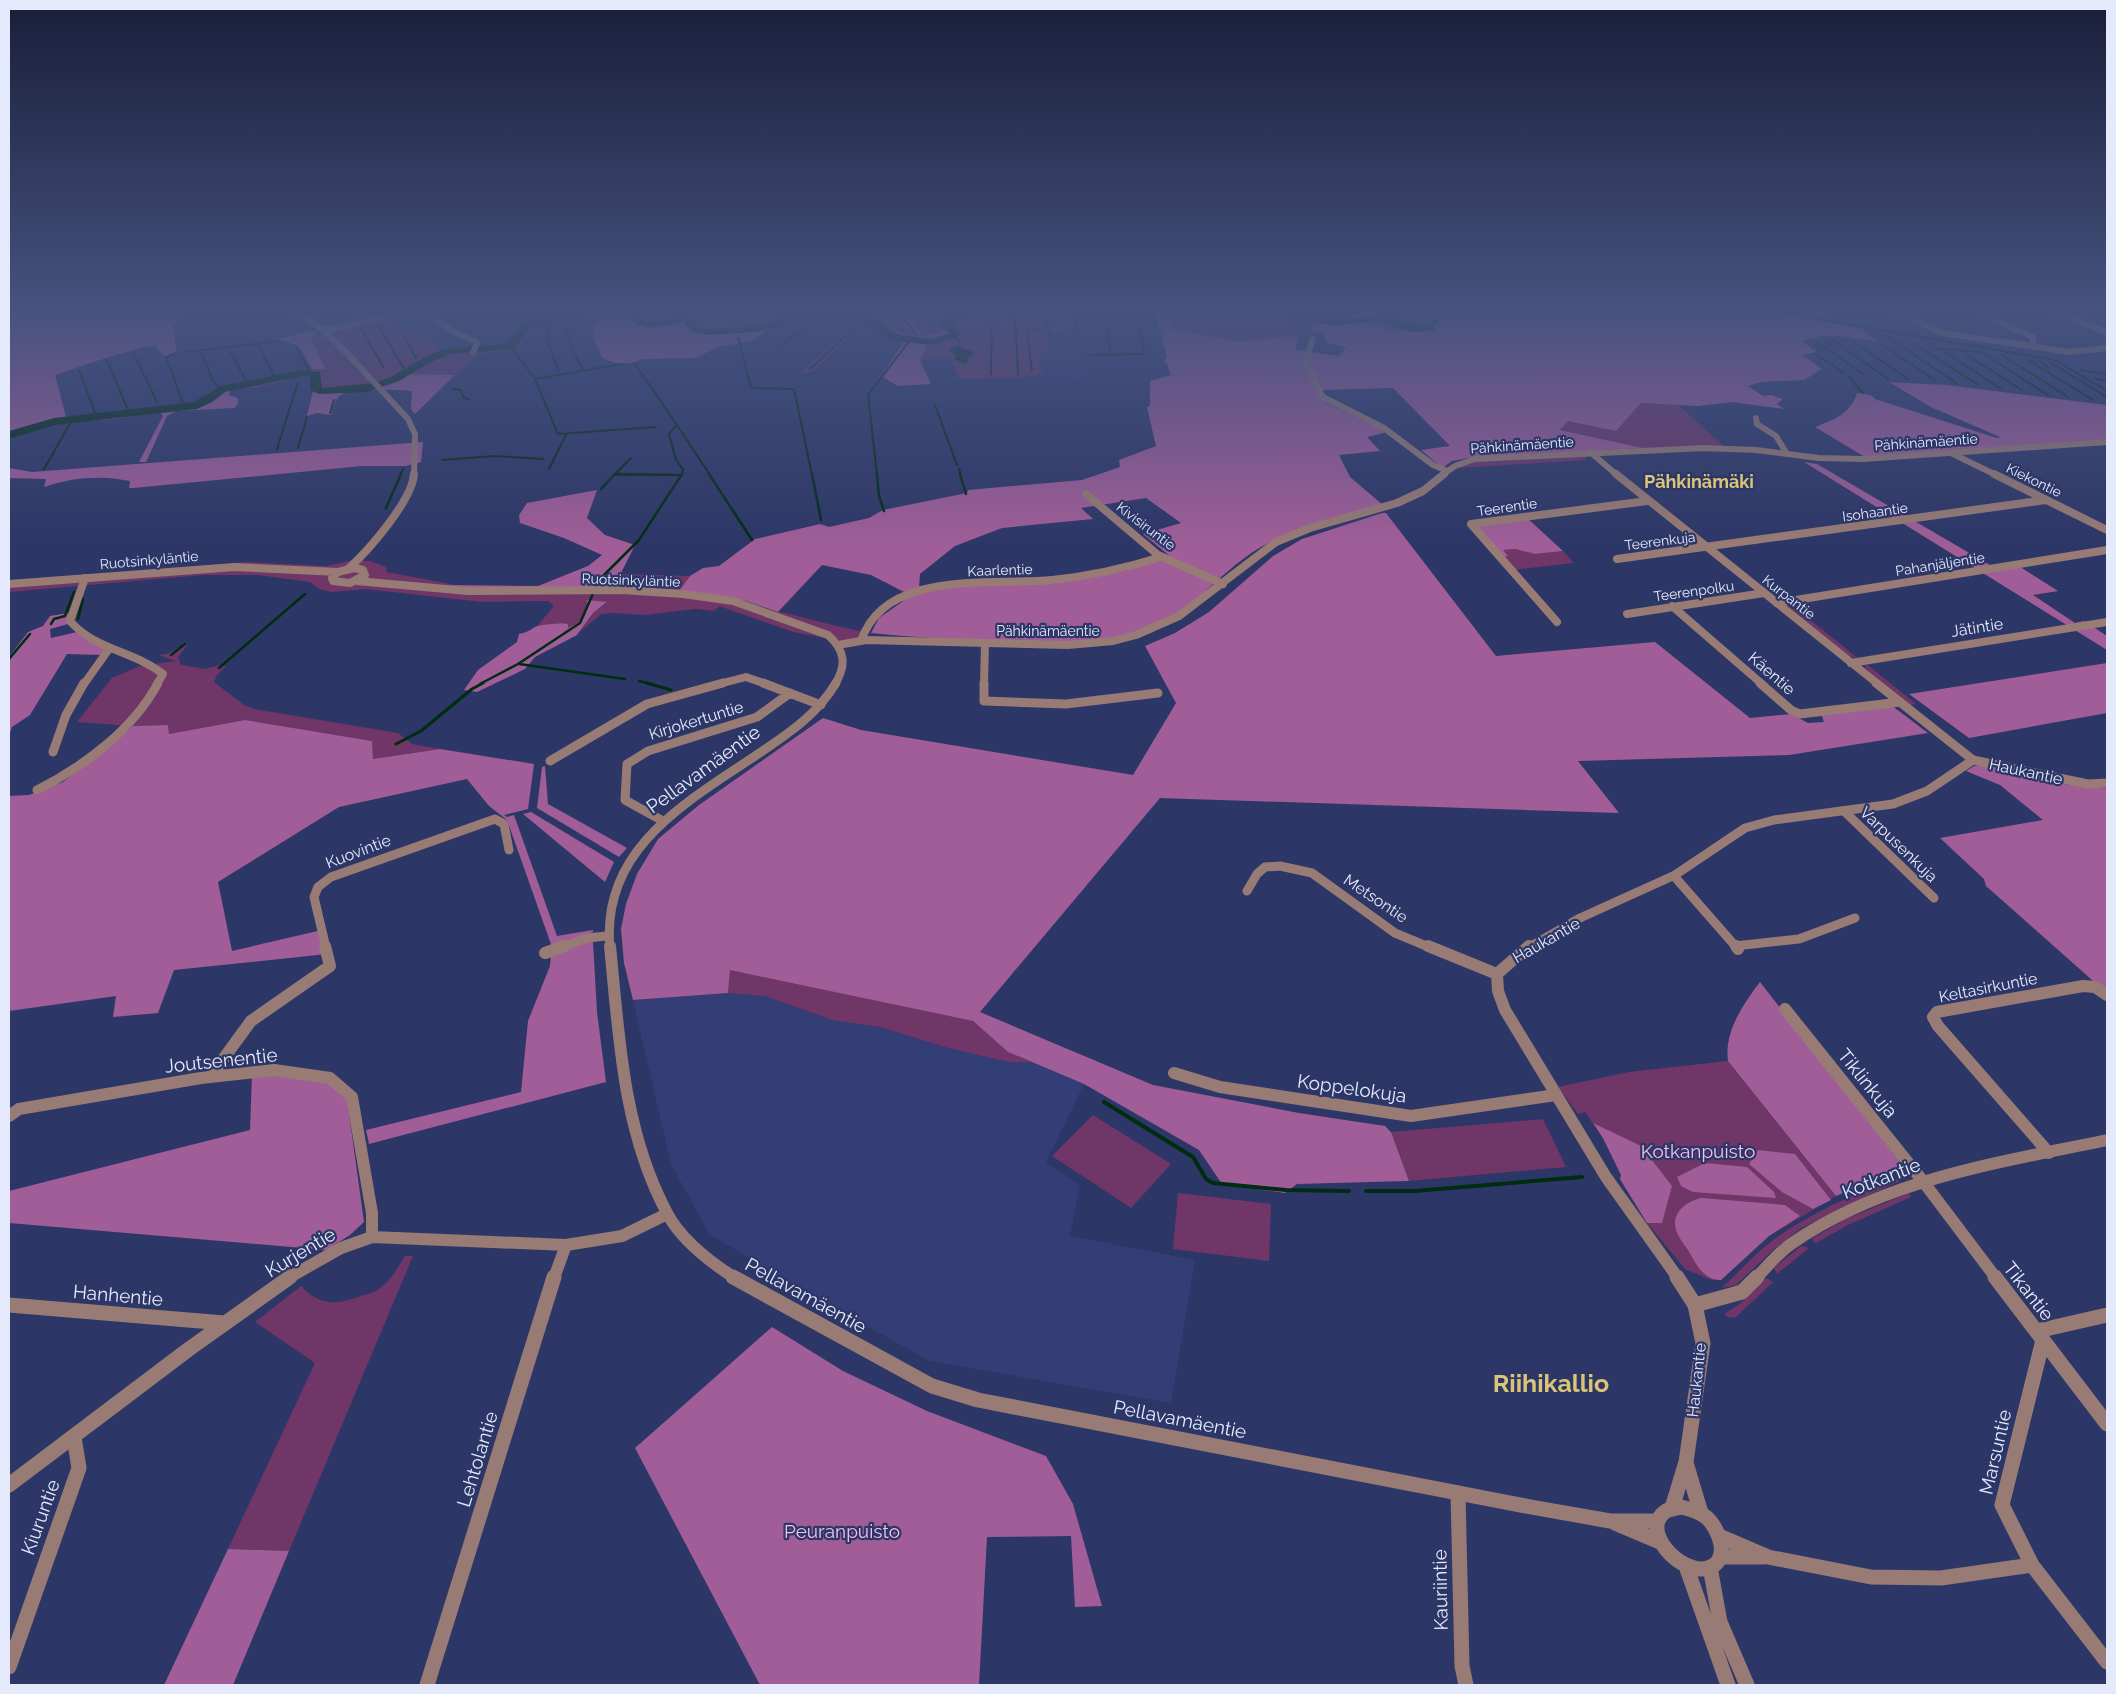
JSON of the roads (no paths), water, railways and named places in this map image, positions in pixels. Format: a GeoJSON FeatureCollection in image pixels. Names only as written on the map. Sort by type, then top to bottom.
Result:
{"type":"FeatureCollection","features":[{"type":"Feature","properties":{"kind":"street"},"geometry":{"type":"LineString","coordinates":[[335,575],[348,569],[367,552],[404,501],[414,477],[415,441],[413,427],[408,419],[378,387]]}},
{"type":"Feature","properties":{"kind":"street"},"geometry":{"type":"LineString","coordinates":[[1318,387],[1323,397],[1384,428],[1433,465],[1445,470]]}},
{"type":"Feature","properties":{"kind":"street"},"geometry":{"type":"LineString","coordinates":[[1756,418],[1756,424],[1776,436],[1787,454]]}},
{"type":"Feature","properties":{"kind":"street","name":"Pähkinämäentie"},"geometry":{"type":"LineString","coordinates":[[838,645],[861,641],[1076,646],[1122,640],[1163,626],[1222,584],[1275,542],[1294,534],[1376,510],[1414,496],[1425,490],[1445,470],[1474,459],[1703,448],[1842,459],[2107,442]]}},
{"type":"Feature","properties":{"kind":"street","name":"Kurpantie"},"geometry":{"type":"LineString","coordinates":[[1590,452],[1647,501],[1972,760]]}},
{"type":"Feature","properties":{"kind":"street","name":"Kiekontie"},"geometry":{"type":"LineString","coordinates":[[1951,453],[2107,530]]}},
{"type":"Feature","properties":{"kind":"street","name":"Kivisiruntie"},"geometry":{"type":"LineString","coordinates":[[1086,494],[1161,557],[1222,584]]}},
{"type":"Feature","properties":{"kind":"street","name":"Isohaantie"},"geometry":{"type":"LineString","coordinates":[[1707,548],[2046,500]]}},
{"type":"Feature","properties":{"kind":"street","name":"Teerentie"},"geometry":{"type":"LineString","coordinates":[[1557,622],[1471,524],[1647,501]]}},
{"type":"Feature","properties":{"kind":"street","name":"Teerenkuja"},"geometry":{"type":"LineString","coordinates":[[1617,559],[1707,548]]}},
{"type":"Feature","properties":{"kind":"street","name":"Pahanjäljentie"},"geometry":{"type":"LineString","coordinates":[[1777,603],[2107,550]]}},
{"type":"Feature","properties":{"kind":"street"},"geometry":{"type":"LineString","coordinates":[[357,581],[364,572],[367,552]]}},
{"type":"Feature","properties":{"kind":"street","name":"Kaarlentie"},"geometry":{"type":"LineString","coordinates":[[861,641],[865,627],[874,616],[919,590],[958,585],[1030,582],[1095,575],[1161,557]]}},
{"type":"Feature","properties":{"kind":"street","name":"Ruotsinkyläntie"},"geometry":{"type":"LineString","coordinates":[[9,584],[235,567],[335,575],[337,583],[357,581],[412,584],[468,591],[622,590],[683,594],[733,601],[825,632],[838,645]]}},
{"type":"Feature","properties":{"kind":"street","name":"Ruotsinkyläntie"},"geometry":{"type":"LineString","coordinates":[[348,569],[412,584]]}},
{"type":"Feature","properties":{"kind":"street"},"geometry":{"type":"LineString","coordinates":[[37,790],[58,781],[118,734],[158,685],[163,674],[156,668],[109,649],[74,628],[70,621],[85,578]]}},
{"type":"Feature","properties":{"kind":"street","name":"Teerenpolku"},"geometry":{"type":"LineString","coordinates":[[1628,614],[1764,593]]}},
{"type":"Feature","properties":{"kind":"street","name":"Käentie"},"geometry":{"type":"LineString","coordinates":[[1672,606],[1792,710],[1800,714],[1900,702]]}},
{"type":"Feature","properties":{"kind":"street","name":"Jätintie"},"geometry":{"type":"LineString","coordinates":[[1851,663],[2107,622]]}},
{"type":"Feature","properties":{"kind":"street"},"geometry":{"type":"LineString","coordinates":[[985,643],[984,701],[1066,704],[1158,693]]}},
{"type":"Feature","properties":{"kind":"street","name":"Pellavamäentie"},"geometry":{"type":"LineString","coordinates":[[838,645],[844,664],[821,705],[802,724],[695,796],[663,820],[634,855],[612,897],[607,936],[623,1079],[628,1107],[640,1146],[667,1214],[687,1240],[725,1272],[749,1288],[909,1374],[955,1394],[1033,1412],[1610,1521],[1658,1521]]}},
{"type":"Feature","properties":{"kind":"street"},"geometry":{"type":"LineString","coordinates":[[53,752],[58,734],[85,682],[109,649]]}},
{"type":"Feature","properties":{"kind":"street"},"geometry":{"type":"LineString","coordinates":[[550,761],[647,704],[746,677],[821,705]]}},
{"type":"Feature","properties":{"kind":"street","name":"Kirjokertuntie"},"geometry":{"type":"LineString","coordinates":[[663,820],[625,800],[627,764],[648,750],[757,717],[790,693]]}},
{"type":"Feature","properties":{"kind":"street","name":"Haukantie"},"geometry":{"type":"LineString","coordinates":[[1672,1508],[1686,1462],[1703,1343],[1695,1305],[1665,1258],[1606,1177],[1556,1095],[1500,999],[1497,974],[1510,959],[1528,947],[1574,922],[1674,876],[1752,825],[1913,798],[1972,760],[2081,783],[2107,783]]}},
{"type":"Feature","properties":{"kind":"street","name":"Varpusenkuja"},"geometry":{"type":"LineString","coordinates":[[1844,811],[1934,898]]}},
{"type":"Feature","properties":{"kind":"street","name":"Kuovintie"},"geometry":{"type":"LineString","coordinates":[[210,1077],[251,1021],[330,966],[314,897],[315,890],[322,883],[331,877],[494,819],[504,824],[509,850]]}},
{"type":"Feature","properties":{"kind":"street","name":"Metsontie"},"geometry":{"type":"LineString","coordinates":[[1247,891],[1257,874],[1265,867],[1280,866],[1312,874],[1395,933],[1497,974]]}},
{"type":"Feature","properties":{"kind":"street"},"geometry":{"type":"LineString","coordinates":[[1674,876],[1737,948],[1799,939],[1855,918]]}},
{"type":"Feature","properties":{"kind":"street"},"geometry":{"type":"LineString","coordinates":[[545,953],[587,938],[607,936]]}},
{"type":"Feature","properties":{"kind":"street","name":"Keltasirkuntie"},"geometry":{"type":"LineString","coordinates":[[2049,1153],[1938,1026],[1933,1017],[1936,1012],[2083,986],[2095,987],[2107,995]]}},
{"type":"Feature","properties":{"kind":"street","name":"Tiklinkuja"},"geometry":{"type":"LineString","coordinates":[[1785,1009],[1922,1180]]}},
{"type":"Feature","properties":{"kind":"street","name":"Joutsenentie"},"geometry":{"type":"LineString","coordinates":[[9,1116],[19,1109],[210,1077],[274,1070],[330,1078],[352,1097],[370,1199],[372,1237]]}},
{"type":"Feature","properties":{"kind":"street","name":"Koppelokuja"},"geometry":{"type":"LineString","coordinates":[[1174,1073],[1220,1087],[1410,1116],[1556,1095]]}},
{"type":"Feature","properties":{"kind":"street","name":"Kotkantie"},"geometry":{"type":"LineString","coordinates":[[1695,1305],[1742,1292],[1790,1244],[1849,1209],[1922,1180],[2107,1140]]}},
{"type":"Feature","properties":{"kind":"street","name":"Tikantie"},"geometry":{"type":"LineString","coordinates":[[1922,1180],[2107,1424]]}},
{"type":"Feature","properties":{"kind":"street","name":"Kurjentie"},"geometry":{"type":"LineString","coordinates":[[9,1485],[224,1323],[299,1270],[359,1240],[372,1237],[566,1245],[622,1236],[667,1214]]}},
{"type":"Feature","properties":{"kind":"street","name":"Lehtolantie"},"geometry":{"type":"LineString","coordinates":[[427,1685],[566,1245]]}},
{"type":"Feature","properties":{"kind":"street","name":"Hanhentie"},"geometry":{"type":"LineString","coordinates":[[9,1304],[224,1323]]}},
{"type":"Feature","properties":{"kind":"street"},"geometry":{"type":"LineString","coordinates":[[2040,1335],[2107,1315]]}},
{"type":"Feature","properties":{"kind":"street","name":"Marsuntie"},"geometry":{"type":"LineString","coordinates":[[2040,1335],[2002,1505],[2032,1565],[2107,1662]]}},
{"type":"Feature","properties":{"kind":"street","name":"Kiuruntie"},"geometry":{"type":"LineString","coordinates":[[9,1666],[79,1468],[74,1437]]}},
{"type":"Feature","properties":{"kind":"street","name":"Haukantie"},"geometry":{"type":"LineString","coordinates":[[1686,1462],[1701,1514]]}},
{"type":"Feature","properties":{"kind":"street","name":"Kauriintie"},"geometry":{"type":"LineString","coordinates":[[1458,1493],[1462,1666],[1466,1685]]}},
{"type":"Feature","properties":{"kind":"street"},"geometry":{"type":"LineString","coordinates":[[1747,1685],[1720,1622],[1715,1562],[1722,1547],[1715,1527],[1701,1514],[1681,1507],[1672,1508],[1661,1515],[1658,1521],[1660,1542],[1667,1552],[1686,1566],[1703,1569],[1715,1562],[1768,1557]]}},
{"type":"Feature","properties":{"kind":"street","name":"Pellavamäentie"},"geometry":{"type":"LineString","coordinates":[[1610,1521],[1660,1542]]}},
{"type":"Feature","properties":{"kind":"street"},"geometry":{"type":"LineString","coordinates":[[1719,1536],[1768,1557],[1872,1577],[1898,1579],[1941,1578],[2032,1565]]}},
{"type":"Feature","properties":{"kind":"street"},"geometry":{"type":"LineString","coordinates":[[1686,1566],[1728,1685]]}},
{"type":"Feature","properties":{"kind":"waterway"},"geometry":{"type":"LineString","coordinates":[[85,387],[95,413]]}},
{"type":"Feature","properties":{"kind":"waterway"},"geometry":{"type":"LineString","coordinates":[[118,387],[127,408]]}},
{"type":"Feature","properties":{"kind":"waterway"},"geometry":{"type":"LineString","coordinates":[[150,387],[157,402]]}},
{"type":"Feature","properties":{"kind":"waterway"},"geometry":{"type":"LineString","coordinates":[[177,387],[183,403]]}},
{"type":"Feature","properties":{"kind":"waterway"},"geometry":{"type":"LineString","coordinates":[[9,435],[54,422],[197,405],[208,400],[221,389],[233,387]]}},
{"type":"Feature","properties":{"kind":"waterway"},"geometry":{"type":"LineString","coordinates":[[277,449],[296,387]]}},
{"type":"Feature","properties":{"kind":"waterway"},"geometry":{"type":"LineString","coordinates":[[316,387],[316,390],[319,391],[372,387]]}},
{"type":"Feature","properties":{"kind":"waterway"},"geometry":{"type":"LineString","coordinates":[[538,387],[558,434],[656,427]]}},
{"type":"Feature","properties":{"kind":"waterway"},"geometry":{"type":"LineString","coordinates":[[651,387],[677,425]]}},
{"type":"Feature","properties":{"kind":"waterway"},"geometry":{"type":"LineString","coordinates":[[751,387],[794,389],[812,475]]}},
{"type":"Feature","properties":{"kind":"waterway"},"geometry":{"type":"LineString","coordinates":[[874,387],[868,395],[877,475]]}},
{"type":"Feature","properties":{"kind":"waterway"},"geometry":{"type":"LineString","coordinates":[[1858,387],[1863,393]]}},
{"type":"Feature","properties":{"kind":"waterway"},"geometry":{"type":"LineString","coordinates":[[2017,387],[2022,390]]}},
{"type":"Feature","properties":{"kind":"waterway"},"geometry":{"type":"LineString","coordinates":[[2036,387],[2048,395]]}},
{"type":"Feature","properties":{"kind":"waterway"},"geometry":{"type":"LineString","coordinates":[[2052,387],[2068,397]]}},
{"type":"Feature","properties":{"kind":"waterway"},"geometry":{"type":"LineString","coordinates":[[2072,387],[2093,400]]}},
{"type":"Feature","properties":{"kind":"waterway"},"geometry":{"type":"LineString","coordinates":[[2091,387],[2107,397]]}},
{"type":"Feature","properties":{"kind":"waterway"},"geometry":{"type":"LineString","coordinates":[[2100,387],[2107,391]]}},
{"type":"Feature","properties":{"kind":"waterway"},"geometry":{"type":"LineString","coordinates":[[452,389],[461,390],[463,397],[470,400]]}},
{"type":"Feature","properties":{"kind":"waterway"},"geometry":{"type":"LineString","coordinates":[[330,413],[334,400]]}},
{"type":"Feature","properties":{"kind":"waterway"},"geometry":{"type":"LineString","coordinates":[[935,405],[957,465]]}},
{"type":"Feature","properties":{"kind":"waterway"},"geometry":{"type":"LineString","coordinates":[[298,448],[307,417]]}},
{"type":"Feature","properties":{"kind":"waterway"},"geometry":{"type":"LineString","coordinates":[[44,469],[72,420]]}},
{"type":"Feature","properties":{"kind":"waterway"},"geometry":{"type":"LineString","coordinates":[[677,425],[710,475]]}},
{"type":"Feature","properties":{"kind":"waterway"},"geometry":{"type":"LineString","coordinates":[[677,425],[669,434],[676,460],[683,469],[682,475]]}},
{"type":"Feature","properties":{"kind":"waterway"},"geometry":{"type":"LineString","coordinates":[[549,469],[566,435]]}},
{"type":"Feature","properties":{"kind":"waterway"},"geometry":{"type":"LineString","coordinates":[[442,460],[495,456],[543,459]]}},
{"type":"Feature","properties":{"kind":"waterway"},"geometry":{"type":"LineString","coordinates":[[616,473],[631,458]]}},
{"type":"Feature","properties":{"kind":"waterway"},"geometry":{"type":"LineString","coordinates":[[400,475],[403,469]]}},
{"type":"Feature","properties":{"kind":"waterway"},"geometry":{"type":"LineString","coordinates":[[959,469],[961,475]]}},
{"type":"Feature","properties":{"kind":"waterway"},"geometry":{"type":"LineString","coordinates":[[386,508],[401,474]]}},
{"type":"Feature","properties":{"kind":"waterway"},"geometry":{"type":"LineString","coordinates":[[616,474],[681,475]]}},
{"type":"Feature","properties":{"kind":"waterway"},"geometry":{"type":"LineString","coordinates":[[709,474],[752,540]]}},
{"type":"Feature","properties":{"kind":"waterway"},"geometry":{"type":"LineString","coordinates":[[812,474],[821,520]]}},
{"type":"Feature","properties":{"kind":"waterway"},"geometry":{"type":"LineString","coordinates":[[877,474],[879,496],[884,511]]}},
{"type":"Feature","properties":{"kind":"waterway"},"geometry":{"type":"LineString","coordinates":[[960,474],[966,494]]}},
{"type":"Feature","properties":{"kind":"waterway"},"geometry":{"type":"LineString","coordinates":[[601,489],[614,475]]}},
{"type":"Feature","properties":{"kind":"waterway"},"geometry":{"type":"LineString","coordinates":[[614,475],[681,475]]}},
{"type":"Feature","properties":{"kind":"waterway"},"geometry":{"type":"LineString","coordinates":[[599,580],[639,540],[681,475]]}},
{"type":"Feature","properties":{"kind":"waterway"},"geometry":{"type":"LineString","coordinates":[[480,684],[518,664],[580,623],[599,580]]}},
{"type":"Feature","properties":{"kind":"waterway"},"geometry":{"type":"LineString","coordinates":[[599,580],[613,580]]}},
{"type":"Feature","properties":{"kind":"waterway"},"geometry":{"type":"LineString","coordinates":[[51,624],[54,619],[65,616],[74,592]]}},
{"type":"Feature","properties":{"kind":"waterway"},"geometry":{"type":"LineString","coordinates":[[219,668],[305,594]]}},
{"type":"Feature","properties":{"kind":"waterway"},"geometry":{"type":"LineString","coordinates":[[78,619],[83,599]]}},
{"type":"Feature","properties":{"kind":"waterway"},"geometry":{"type":"LineString","coordinates":[[9,659],[30,634]]}},
{"type":"Feature","properties":{"kind":"waterway"},"geometry":{"type":"LineString","coordinates":[[171,655],[185,644]]}},
{"type":"Feature","properties":{"kind":"waterway"},"geometry":{"type":"LineString","coordinates":[[519,664],[625,679]]}},
{"type":"Feature","properties":{"kind":"waterway"},"geometry":{"type":"LineString","coordinates":[[639,681],[647,683]]}},
{"type":"Feature","properties":{"kind":"waterway"},"geometry":{"type":"LineString","coordinates":[[396,744],[421,731],[472,689],[483,683]]}},
{"type":"Feature","properties":{"kind":"waterway"},"geometry":{"type":"LineString","coordinates":[[647,683],[651,684]]}},
{"type":"Feature","properties":{"kind":"waterway"},"geometry":{"type":"LineString","coordinates":[[647,683],[671,690]]}},
{"type":"Feature","properties":{"kind":"waterway"},"geometry":{"type":"LineString","coordinates":[[1104,1102],[1193,1157],[1206,1179],[1213,1183],[1286,1190],[1349,1191]]}},
{"type":"Feature","properties":{"kind":"waterway"},"geometry":{"type":"LineString","coordinates":[[1366,1191],[1415,1191],[1582,1177]]}},
{"type":"Feature","properties":{"kind":"district","name":"Pähkinämäki"},"geometry":{"type":"Point","coordinates":[1699,482]}},
{"type":"Feature","properties":{"kind":"district","name":"Riihikallio"},"geometry":{"type":"Point","coordinates":[1551,1383]}},
{"type":"Feature","properties":{"kind":"park label","name":"Kotkanpuisto"},"geometry":{"type":"Point","coordinates":[1698,1151]}},
{"type":"Feature","properties":{"kind":"park label","name":"Peuranpuisto"},"geometry":{"type":"Point","coordinates":[842,1531]}}]}
